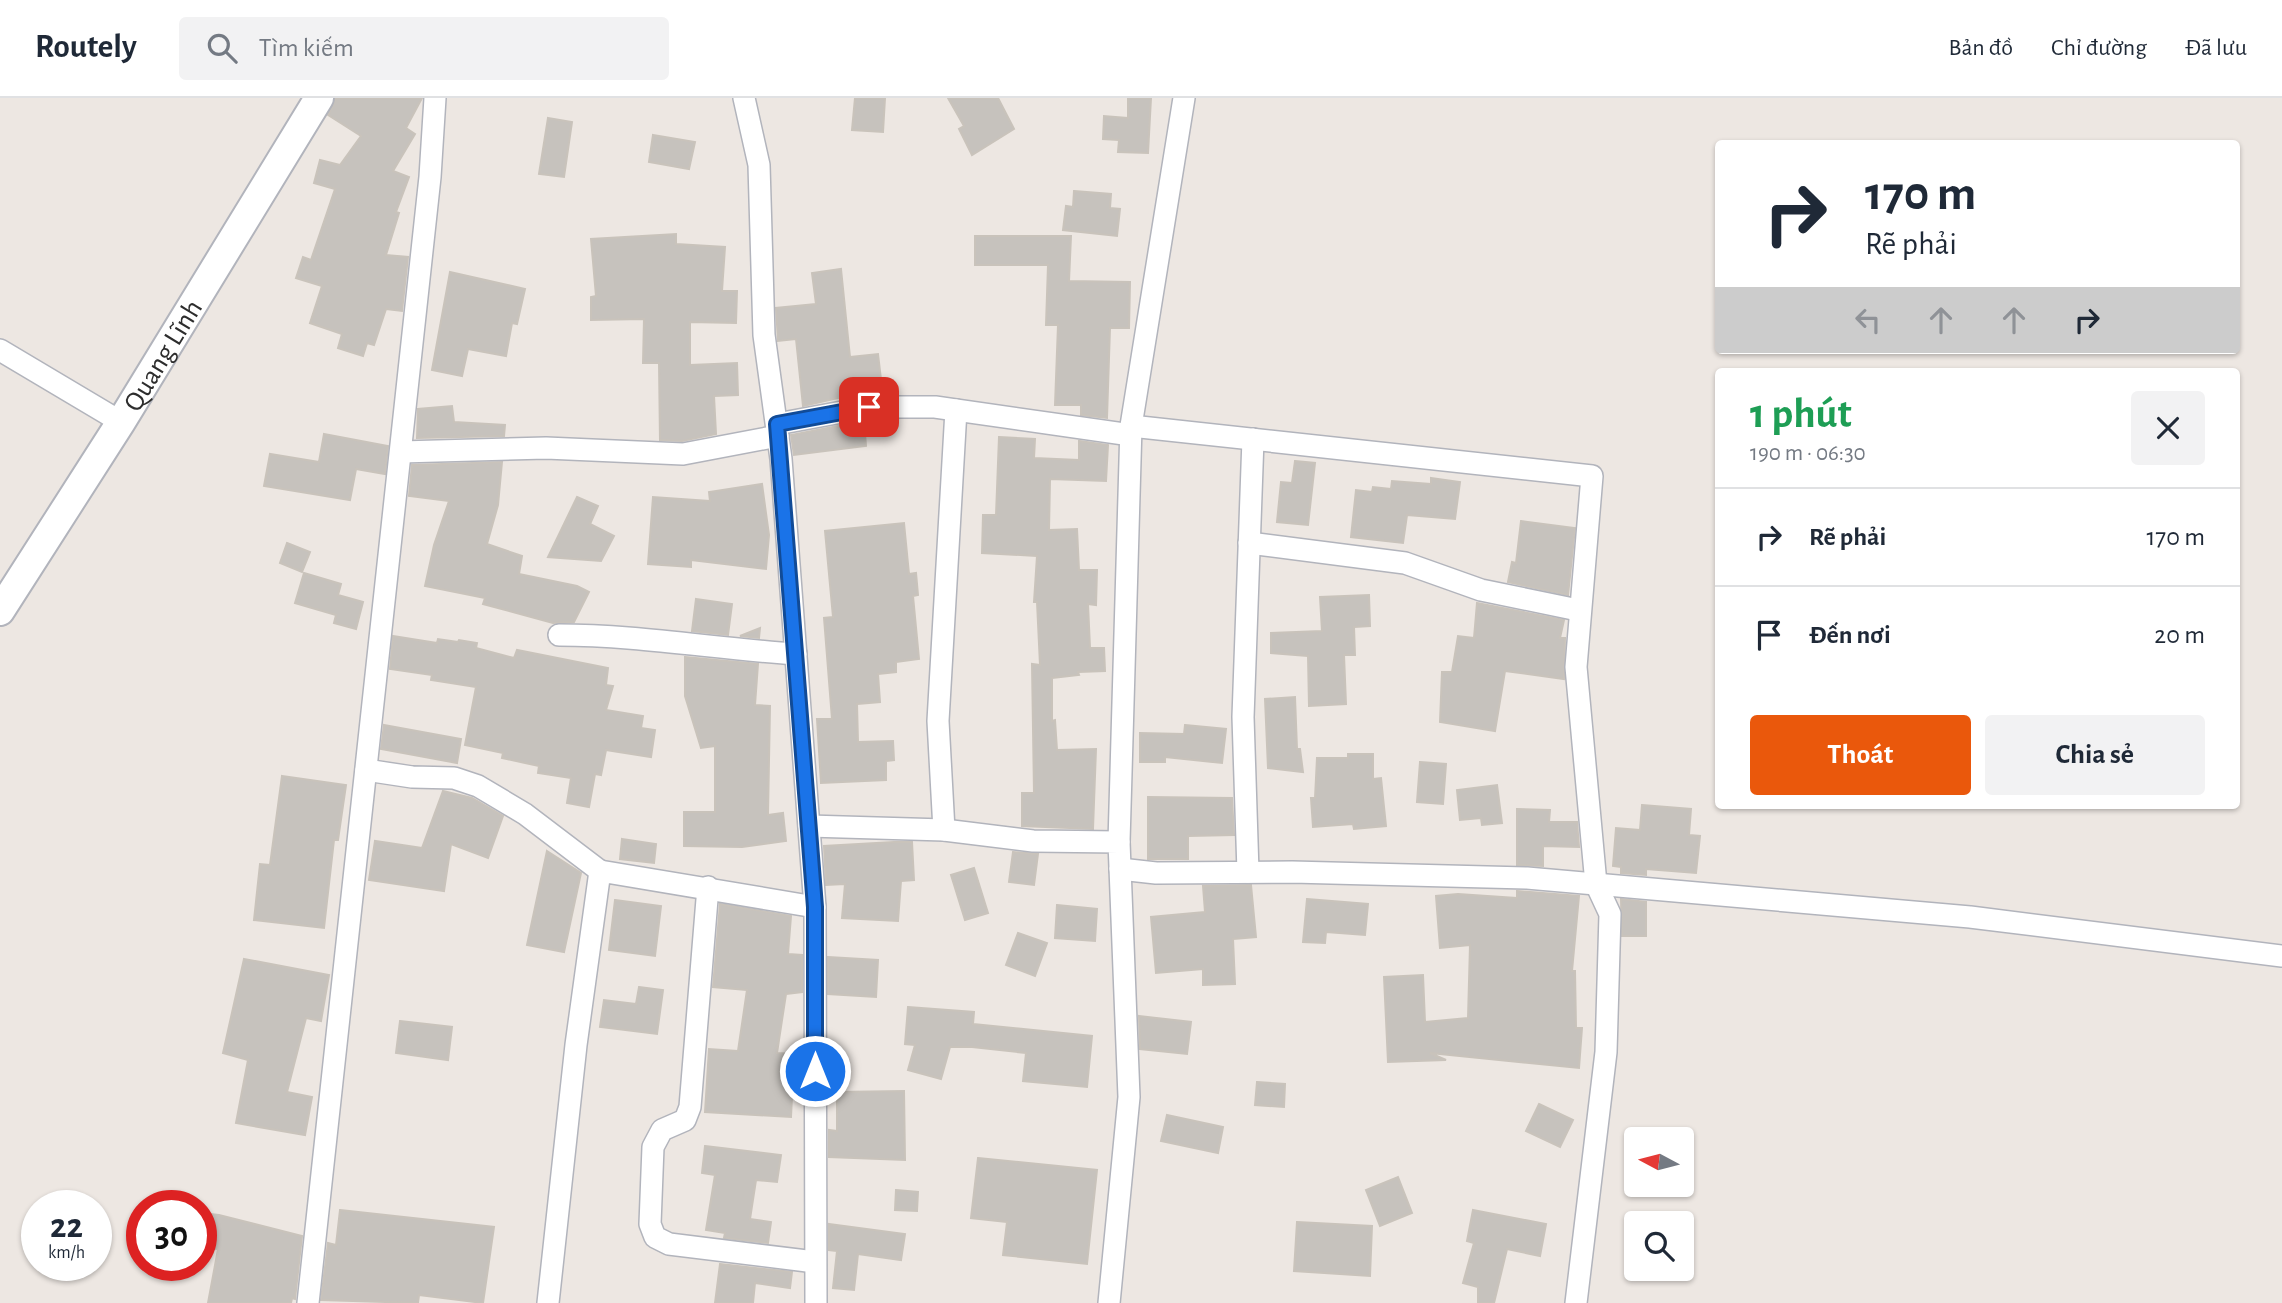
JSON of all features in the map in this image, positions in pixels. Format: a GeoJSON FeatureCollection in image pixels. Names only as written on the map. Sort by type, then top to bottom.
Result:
{"type":"FeatureCollection","features":[{"type":"Feature","properties":{"kind":"street","name":"Quang Lĩnh"},"geometry":{"type":"LineString","coordinates":[[0,611],[121,422],[319,98]]}},
{"type":"Feature","properties":{"kind":"street"},"geometry":{"type":"LineString","coordinates":[[308,1303],[430,177],[435,98]]}},
{"type":"Feature","properties":{"kind":"street"},"geometry":{"type":"LineString","coordinates":[[744,98],[759,165],[764,335],[778,430],[815,907],[816,1303]]}},
{"type":"Feature","properties":{"kind":"street"},"geometry":{"type":"LineString","coordinates":[[1109,1303],[1129,1097],[1119,842],[1131,430],[1184,98]]}},
{"type":"Feature","properties":{"kind":"street"},"geometry":{"type":"LineString","coordinates":[[0,350],[121,422]]}},
{"type":"Feature","properties":{"kind":"street"},"geometry":{"type":"LineString","coordinates":[[401,452],[546,448],[683,454],[869,407],[956,410],[1592,476],[1578,610],[1576,667],[1595,884],[1610,914],[1606,1052],[1576,1303]]}},
{"type":"Feature","properties":{"kind":"street"},"geometry":{"type":"LineString","coordinates":[[944,830],[938,721],[956,410]]}},
{"type":"Feature","properties":{"kind":"street"},"geometry":{"type":"LineString","coordinates":[[1248,872],[1243,717],[1253,439]]}},
{"type":"Feature","properties":{"kind":"street"},"geometry":{"type":"LineString","coordinates":[[1249,543],[1405,563],[1481,590],[1578,610]]}},
{"type":"Feature","properties":{"kind":"street"},"geometry":{"type":"LineString","coordinates":[[559,635],[602,635],[719,649],[796,654]]}},
{"type":"Feature","properties":{"kind":"street"},"geometry":{"type":"LineString","coordinates":[[366,770],[412,777],[454,778],[478,786],[525,814],[600,871],[815,907]]}},
{"type":"Feature","properties":{"kind":"street"},"geometry":{"type":"LineString","coordinates":[[808,825],[944,830],[1034,841],[1119,842]]}},
{"type":"Feature","properties":{"kind":"street"},"geometry":{"type":"LineString","coordinates":[[1120,869],[1156,873],[1248,872],[1527,878],[1970,917],[2282,956]]}},
{"type":"Feature","properties":{"kind":"street"},"geometry":{"type":"LineString","coordinates":[[548,1303],[576,1045],[600,871]]}},
{"type":"Feature","properties":{"kind":"street"},"geometry":{"type":"LineString","coordinates":[[708,887],[690,1107],[685,1120],[662,1130],[653,1147],[650,1224],[655,1237],[669,1244],[816,1262]]}},
{"type":"Feature","properties":{"kind":"building"},"geometry":{"type":"Polygon","coordinates":[[[336,98],[422,98],[406,128],[415,134],[393,171],[409,177],[396,212],[399,213],[386,255],[408,257],[402,311],[386,309],[374,345],[367,343],[363,356],[338,348],[342,334],[310,323],[322,286],[296,278],[303,257],[311,260],[335,189],[314,183],[320,160],[340,165],[361,136],[328,115],[336,98]]]}},
{"type":"Feature","properties":{"kind":"building"},"geometry":{"type":"Polygon","coordinates":[[[855,98],[885,98],[883,132],[852,130],[855,98]]]}},
{"type":"Feature","properties":{"kind":"building"},"geometry":{"type":"Polygon","coordinates":[[[948,98],[998,98],[1014,129],[972,155],[959,129],[964,126],[948,98]]]}},
{"type":"Feature","properties":{"kind":"building"},"geometry":{"type":"Polygon","coordinates":[[[1128,98],[1151,98],[1148,153],[1118,152],[1119,140],[1103,139],[1104,116],[1128,118],[1128,98]]]}},
{"type":"Feature","properties":{"kind":"building"},"geometry":{"type":"Polygon","coordinates":[[[548,118],[572,122],[564,177],[539,174],[548,118]]]}},
{"type":"Feature","properties":{"kind":"building"},"geometry":{"type":"Polygon","coordinates":[[[653,135],[695,142],[689,169],[649,162],[653,135]]]}},
{"type":"Feature","properties":{"kind":"building"},"geometry":{"type":"Polygon","coordinates":[[[1074,191],[1111,194],[1110,208],[1120,209],[1117,236],[1063,230],[1066,206],[1073,207],[1074,191]]]}},
{"type":"Feature","properties":{"kind":"building"},"geometry":{"type":"Polygon","coordinates":[[[676,234],[676,244],[725,247],[722,291],[737,291],[736,323],[690,322],[690,365],[737,363],[738,395],[714,396],[716,434],[682,441],[660,440],[659,363],[643,363],[644,319],[591,320],[591,297],[596,296],[591,239],[676,234]]]}},
{"type":"Feature","properties":{"kind":"building"},"geometry":{"type":"Polygon","coordinates":[[[975,236],[1071,236],[1069,281],[1130,282],[1129,328],[1110,328],[1107,418],[1081,415],[1081,405],[1055,405],[1058,325],[1046,325],[1048,265],[975,265],[975,236]]]}},
{"type":"Feature","properties":{"kind":"building"},"geometry":{"type":"Polygon","coordinates":[[[841,269],[850,357],[878,354],[882,388],[803,406],[796,339],[778,341],[776,308],[816,304],[812,273],[841,269]]]}},
{"type":"Feature","properties":{"kind":"building"},"geometry":{"type":"Polygon","coordinates":[[[450,272],[525,289],[517,324],[512,323],[506,356],[468,349],[462,376],[432,370],[450,272]]]}},
{"type":"Feature","properties":{"kind":"building"},"geometry":{"type":"Polygon","coordinates":[[[452,406],[454,422],[505,425],[504,436],[417,438],[418,409],[452,406]]]}},
{"type":"Feature","properties":{"kind":"building"},"geometry":{"type":"Polygon","coordinates":[[[864,421],[866,446],[794,455],[791,435],[864,421]]]}},
{"type":"Feature","properties":{"kind":"building"},"geometry":{"type":"Polygon","coordinates":[[[324,434],[388,446],[385,474],[356,469],[350,500],[264,486],[270,454],[319,462],[324,434]]]}},
{"type":"Feature","properties":{"kind":"building"},"geometry":{"type":"Polygon","coordinates":[[[999,437],[1035,439],[1034,458],[1079,460],[1079,441],[1108,445],[1106,481],[1050,479],[1049,530],[1077,529],[1079,570],[1097,570],[1096,605],[1088,604],[1090,648],[1104,648],[1105,671],[1078,672],[1079,675],[1052,678],[1052,721],[1055,720],[1057,750],[1096,749],[1093,829],[1022,826],[1022,793],[1034,793],[1032,664],[1040,665],[1037,602],[1034,602],[1037,556],[982,553],[983,515],[996,515],[999,437]]]}},
{"type":"Feature","properties":{"kind":"building"},"geometry":{"type":"Polygon","coordinates":[[[1295,461],[1315,463],[1308,525],[1277,522],[1281,482],[1292,483],[1295,461]]]}},
{"type":"Feature","properties":{"kind":"building"},"geometry":{"type":"Polygon","coordinates":[[[502,462],[498,505],[487,544],[522,556],[519,574],[577,586],[589,592],[574,622],[553,623],[483,604],[485,598],[425,586],[434,545],[449,501],[409,496],[412,465],[502,462]]]}},
{"type":"Feature","properties":{"kind":"building"},"geometry":{"type":"Polygon","coordinates":[[[1431,478],[1460,482],[1455,519],[1407,515],[1403,543],[1351,537],[1356,490],[1372,492],[1373,487],[1391,489],[1392,481],[1431,484],[1431,478]]]}},
{"type":"Feature","properties":{"kind":"building"},"geometry":{"type":"Polygon","coordinates":[[[762,484],[769,535],[766,569],[691,560],[691,567],[648,564],[653,497],[710,501],[709,492],[762,484]]]}},
{"type":"Feature","properties":{"kind":"building"},"geometry":{"type":"Polygon","coordinates":[[[577,497],[598,506],[590,524],[614,536],[601,561],[548,557],[577,497]]]}},
{"type":"Feature","properties":{"kind":"building"},"geometry":{"type":"Polygon","coordinates":[[[1521,521],[1575,528],[1568,595],[1508,582],[1512,562],[1516,563],[1521,521]]]}},
{"type":"Feature","properties":{"kind":"building"},"geometry":{"type":"Polygon","coordinates":[[[904,523],[909,574],[916,573],[918,595],[913,596],[919,659],[896,662],[896,672],[878,674],[880,702],[857,704],[858,742],[893,741],[894,760],[886,761],[886,780],[821,783],[817,719],[832,719],[824,618],[833,617],[825,531],[904,523]]]}},
{"type":"Feature","properties":{"kind":"building"},"geometry":{"type":"Polygon","coordinates":[[[287,543],[310,552],[302,572],[280,563],[287,543]]]}},
{"type":"Feature","properties":{"kind":"building"},"geometry":{"type":"Polygon","coordinates":[[[304,573],[341,584],[338,595],[363,602],[356,629],[334,623],[336,615],[295,603],[304,573]]]}},
{"type":"Feature","properties":{"kind":"building"},"geometry":{"type":"Polygon","coordinates":[[[1369,595],[1370,626],[1354,627],[1355,655],[1344,655],[1346,704],[1309,706],[1308,656],[1271,653],[1271,633],[1322,631],[1320,597],[1369,595]]]}},
{"type":"Feature","properties":{"kind":"building"},"geometry":{"type":"Polygon","coordinates":[[[696,599],[732,604],[728,635],[692,631],[696,599]]]}},
{"type":"Feature","properties":{"kind":"building"},"geometry":{"type":"Polygon","coordinates":[[[1477,603],[1564,620],[1560,638],[1565,638],[1564,679],[1505,671],[1495,731],[1440,722],[1442,672],[1452,672],[1458,636],[1474,638],[1477,603]]]}},
{"type":"Feature","properties":{"kind":"building"},"geometry":{"type":"Polygon","coordinates":[[[760,628],[759,638],[740,636],[760,628]]]}},
{"type":"Feature","properties":{"kind":"building"},"geometry":{"type":"Polygon","coordinates":[[[393,636],[437,643],[438,639],[459,640],[477,643],[476,648],[514,658],[517,650],[608,668],[606,685],[613,686],[606,710],[643,716],[641,728],[655,730],[651,757],[606,750],[601,775],[595,774],[589,807],[567,803],[571,778],[538,773],[539,766],[502,758],[503,753],[465,745],[476,687],[431,680],[432,675],[390,669],[393,636]]]}},
{"type":"Feature","properties":{"kind":"building"},"geometry":{"type":"Polygon","coordinates":[[[685,657],[758,664],[755,705],[770,706],[768,815],[783,813],[786,841],[742,847],[684,846],[684,812],[715,812],[715,746],[701,748],[685,696],[685,657]]]}},
{"type":"Feature","properties":{"kind":"building"},"geometry":{"type":"Polygon","coordinates":[[[1295,697],[1297,749],[1300,749],[1303,772],[1268,768],[1265,699],[1295,697]]]}},
{"type":"Feature","properties":{"kind":"building"},"geometry":{"type":"Polygon","coordinates":[[[384,725],[461,739],[457,763],[381,749],[384,725]]]}},
{"type":"Feature","properties":{"kind":"building"},"geometry":{"type":"Polygon","coordinates":[[[1185,725],[1226,729],[1222,763],[1165,757],[1165,762],[1140,762],[1140,733],[1184,734],[1185,725]]]}},
{"type":"Feature","properties":{"kind":"building"},"geometry":{"type":"Polygon","coordinates":[[[1348,754],[1373,754],[1373,779],[1381,778],[1386,826],[1354,829],[1353,824],[1313,827],[1311,798],[1315,798],[1317,758],[1348,758],[1348,754]]]}},
{"type":"Feature","properties":{"kind":"building"},"geometry":{"type":"Polygon","coordinates":[[[1420,762],[1446,764],[1443,804],[1417,802],[1420,762]]]}},
{"type":"Feature","properties":{"kind":"building"},"geometry":{"type":"Polygon","coordinates":[[[282,776],[346,785],[338,840],[334,840],[324,928],[254,920],[260,864],[270,865],[282,776]]]}},
{"type":"Feature","properties":{"kind":"building"},"geometry":{"type":"Polygon","coordinates":[[[1497,785],[1502,823],[1482,825],[1481,818],[1460,820],[1457,790],[1497,785]]]}},
{"type":"Feature","properties":{"kind":"building"},"geometry":{"type":"Polygon","coordinates":[[[443,791],[472,798],[503,816],[488,858],[451,844],[444,891],[369,880],[375,841],[422,848],[443,791]]]}},
{"type":"Feature","properties":{"kind":"building"},"geometry":{"type":"Polygon","coordinates":[[[1148,797],[1232,798],[1234,835],[1188,836],[1188,859],[1148,859],[1148,797]]]}},
{"type":"Feature","properties":{"kind":"building"},"geometry":{"type":"Polygon","coordinates":[[[1642,805],[1691,809],[1689,835],[1700,836],[1696,873],[1646,869],[1646,875],[1621,873],[1621,867],[1613,866],[1616,828],[1640,830],[1642,805]]]}},
{"type":"Feature","properties":{"kind":"building"},"geometry":{"type":"Polygon","coordinates":[[[1517,809],[1550,810],[1549,822],[1577,822],[1579,847],[1543,846],[1543,866],[1517,865],[1517,809]]]}},
{"type":"Feature","properties":{"kind":"building"},"geometry":{"type":"Polygon","coordinates":[[[622,839],[656,844],[654,863],[620,859],[622,839]]]}},
{"type":"Feature","properties":{"kind":"building"},"geometry":{"type":"Polygon","coordinates":[[[912,842],[914,880],[901,881],[898,921],[842,918],[845,884],[826,885],[824,846],[912,842]]]}},
{"type":"Feature","properties":{"kind":"building"},"geometry":{"type":"Polygon","coordinates":[[[547,851],[581,873],[564,952],[527,945],[547,851]]]}},
{"type":"Feature","properties":{"kind":"building"},"geometry":{"type":"Polygon","coordinates":[[[1013,852],[1038,854],[1034,885],[1009,882],[1013,852]]]}},
{"type":"Feature","properties":{"kind":"building"},"geometry":{"type":"Polygon","coordinates":[[[974,868],[988,913],[965,920],[951,875],[974,868]]]}},
{"type":"Feature","properties":{"kind":"building"},"geometry":{"type":"Polygon","coordinates":[[[1251,885],[1256,937],[1233,939],[1235,984],[1203,985],[1203,969],[1156,973],[1151,917],[1205,912],[1203,886],[1251,885]]]}},
{"type":"Feature","properties":{"kind":"building"},"geometry":{"type":"Polygon","coordinates":[[[1517,891],[1579,896],[1572,971],[1575,971],[1576,1028],[1582,1028],[1579,1068],[1430,1053],[1446,1060],[1388,1062],[1384,977],[1423,975],[1425,1022],[1468,1018],[1470,945],[1440,948],[1436,896],[1458,894],[1517,898],[1517,891]]]}},
{"type":"Feature","properties":{"kind":"building"},"geometry":{"type":"Polygon","coordinates":[[[1307,899],[1368,904],[1365,935],[1326,932],[1325,943],[1303,942],[1307,899]]]}},
{"type":"Feature","properties":{"kind":"building"},"geometry":{"type":"Polygon","coordinates":[[[1621,899],[1646,902],[1646,936],[1622,936],[1621,899]]]}},
{"type":"Feature","properties":{"kind":"building"},"geometry":{"type":"Polygon","coordinates":[[[615,900],[661,906],[655,956],[609,950],[615,900]]]}},
{"type":"Feature","properties":{"kind":"building"},"geometry":{"type":"Polygon","coordinates":[[[720,904],[791,916],[788,954],[802,955],[802,992],[786,994],[777,1053],[794,1054],[791,1117],[705,1112],[709,1049],[738,1051],[747,990],[713,987],[720,904]]]}},
{"type":"Feature","properties":{"kind":"building"},"geometry":{"type":"Polygon","coordinates":[[[1057,905],[1097,909],[1095,941],[1055,938],[1057,905]]]}},
{"type":"Feature","properties":{"kind":"building"},"geometry":{"type":"Polygon","coordinates":[[[1018,933],[1047,943],[1035,976],[1006,965],[1018,933]]]}},
{"type":"Feature","properties":{"kind":"building"},"geometry":{"type":"Polygon","coordinates":[[[828,957],[878,960],[876,997],[828,994],[828,957]]]}},
{"type":"Feature","properties":{"kind":"building"},"geometry":{"type":"Polygon","coordinates":[[[244,959],[329,975],[321,1021],[306,1018],[287,1092],[312,1097],[305,1135],[236,1123],[248,1060],[223,1053],[244,959]]]}},
{"type":"Feature","properties":{"kind":"building"},"geometry":{"type":"Polygon","coordinates":[[[639,987],[663,990],[657,1034],[600,1027],[604,1000],[636,1004],[639,987]]]}},
{"type":"Feature","properties":{"kind":"building"},"geometry":{"type":"Polygon","coordinates":[[[908,1007],[974,1012],[973,1024],[1092,1036],[1087,1087],[1023,1081],[1026,1053],[972,1047],[950,1047],[941,1079],[908,1070],[915,1045],[905,1044],[908,1007]]]}},
{"type":"Feature","properties":{"kind":"building"},"geometry":{"type":"Polygon","coordinates":[[[1139,1016],[1191,1022],[1187,1054],[1140,1049],[1139,1016]]]}},
{"type":"Feature","properties":{"kind":"building"},"geometry":{"type":"Polygon","coordinates":[[[400,1021],[452,1027],[448,1060],[396,1053],[400,1021]]]}},
{"type":"Feature","properties":{"kind":"building"},"geometry":{"type":"Polygon","coordinates":[[[1257,1082],[1285,1084],[1284,1107],[1255,1105],[1257,1082]]]}},
{"type":"Feature","properties":{"kind":"building"},"geometry":{"type":"Polygon","coordinates":[[[904,1091],[905,1160],[829,1157],[829,1130],[837,1131],[837,1092],[904,1091]]]}},
{"type":"Feature","properties":{"kind":"building"},"geometry":{"type":"Polygon","coordinates":[[[1539,1104],[1573,1120],[1560,1147],[1526,1131],[1539,1104]]]}},
{"type":"Feature","properties":{"kind":"building"},"geometry":{"type":"Polygon","coordinates":[[[1167,1115],[1223,1127],[1218,1153],[1161,1141],[1167,1115]]]}},
{"type":"Feature","properties":{"kind":"building"},"geometry":{"type":"Polygon","coordinates":[[[705,1146],[781,1155],[777,1182],[756,1180],[750,1219],[771,1222],[768,1243],[724,1238],[725,1233],[706,1230],[715,1175],[702,1173],[705,1146]]]}},
{"type":"Feature","properties":{"kind":"building"},"geometry":{"type":"Polygon","coordinates":[[[978,1158],[1097,1170],[1087,1264],[1003,1255],[1007,1222],[971,1218],[978,1158]]]}},
{"type":"Feature","properties":{"kind":"building"},"geometry":{"type":"Polygon","coordinates":[[[1398,1177],[1412,1213],[1380,1226],[1366,1190],[1398,1177]]]}},
{"type":"Feature","properties":{"kind":"building"},"geometry":{"type":"Polygon","coordinates":[[[896,1190],[918,1192],[917,1211],[895,1210],[896,1190]]]}},
{"type":"Feature","properties":{"kind":"building"},"geometry":{"type":"Polygon","coordinates":[[[340,1210],[494,1227],[483,1303],[419,1295],[418,1303],[321,1300],[328,1243],[336,1245],[340,1210]]]}},
{"type":"Feature","properties":{"kind":"building"},"geometry":{"type":"Polygon","coordinates":[[[1473,1210],[1546,1224],[1540,1256],[1507,1249],[1494,1303],[1478,1303],[1478,1287],[1463,1283],[1474,1243],[1467,1241],[1473,1210]]]}},
{"type":"Feature","properties":{"kind":"building"},"geometry":{"type":"Polygon","coordinates":[[[217,1215],[302,1236],[295,1299],[292,1298],[291,1303],[208,1303],[212,1281],[217,1281],[217,1215]]]}},
{"type":"Feature","properties":{"kind":"building"},"geometry":{"type":"Polygon","coordinates":[[[1297,1222],[1372,1226],[1370,1276],[1294,1271],[1297,1222]]]}},
{"type":"Feature","properties":{"kind":"building"},"geometry":{"type":"Polygon","coordinates":[[[829,1224],[905,1234],[901,1260],[858,1254],[854,1290],[833,1288],[837,1251],[829,1250],[829,1224]]]}},
{"type":"Feature","properties":{"kind":"building"},"geometry":{"type":"Polygon","coordinates":[[[720,1264],[792,1272],[790,1288],[755,1283],[753,1303],[715,1303],[720,1264]]]}},
{"type":"Feature","properties":{"kind":"route"},"geometry":{"type":"LineString","coordinates":[[815,1071],[815,907],[777,424],[869,407]]}}]}
